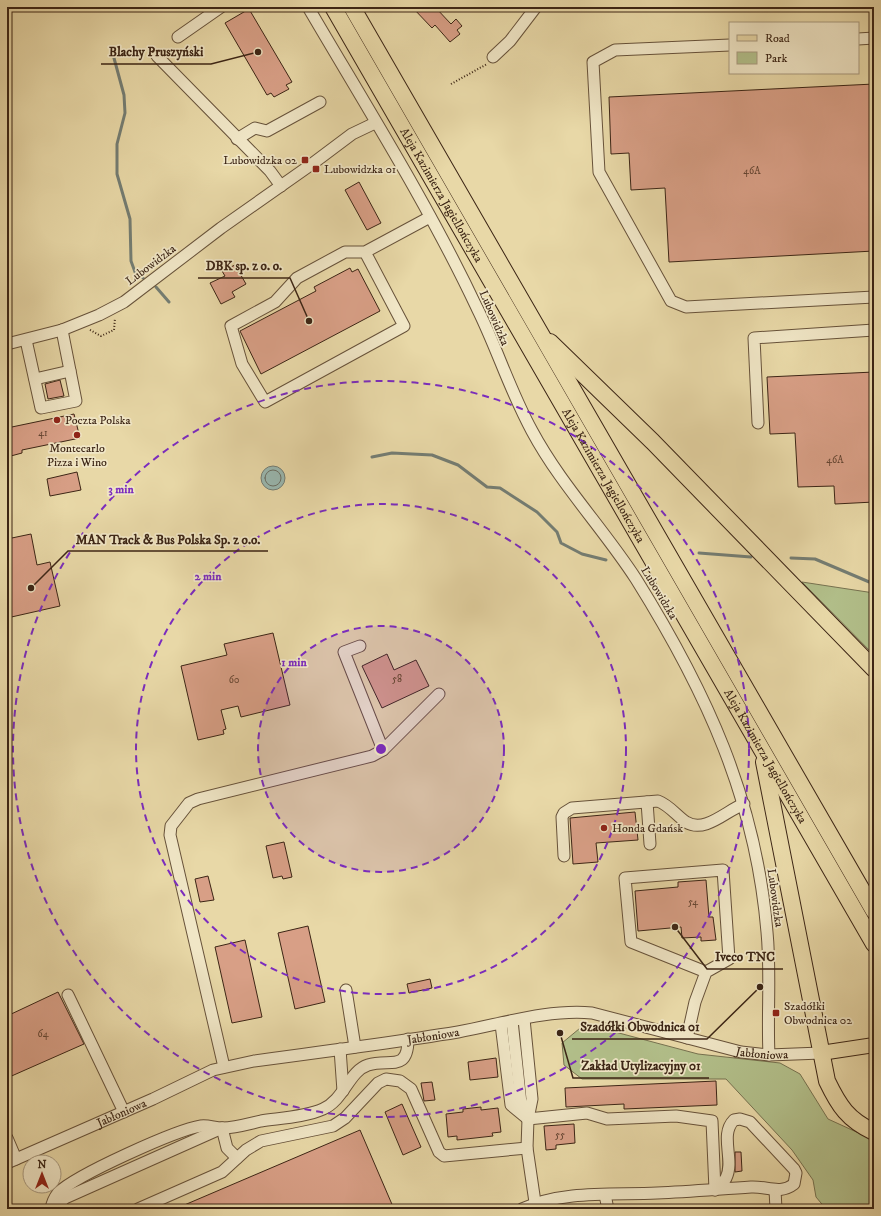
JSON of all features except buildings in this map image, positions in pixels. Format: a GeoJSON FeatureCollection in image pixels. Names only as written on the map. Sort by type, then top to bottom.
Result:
{"type":"FeatureCollection","features":[{"type":"Feature","properties":{"kind":"highway","name":"Aleja Kazimierza Jagiellończyka"},"geometry":{"type":"LineString","coordinates":[[332,7],[874,944]]}},
{"type":"Feature","properties":{"kind":"highway","name":"Aleja Kazimierza Jagiellończyka"},"geometry":{"type":"LineString","coordinates":[[352,7],[874,911]]}},
{"type":"Feature","properties":{"kind":"highway"},"geometry":{"type":"LineString","coordinates":[[536,328],[658,447],[874,669]]}},
{"type":"Feature","properties":{"kind":"highway"},"geometry":{"type":"LineString","coordinates":[[762,752],[778,838],[793,901],[827,1081],[837,1102],[848,1116],[874,1132]]}},
{"type":"Feature","properties":{"kind":"main road","name":"Jabłoniowa"},"geometry":{"type":"LineString","coordinates":[[821,1053],[874,1045]]}},
{"type":"Feature","properties":{"kind":"street"},"geometry":{"type":"LineString","coordinates":[[178,36],[221,7]]}},
{"type":"Feature","properties":{"kind":"street","name":"Lubowidzka"},"geometry":{"type":"LineString","coordinates":[[308,7],[430,217],[478,310],[497,356],[532,431],[547,459],[574,496],[600,527],[628,567],[655,610],[693,678],[717,728],[744,804],[758,868],[768,934],[769,1055]]}},
{"type":"Feature","properties":{"kind":"street"},"geometry":{"type":"LineString","coordinates":[[492,58],[510,41],[536,7]]}},
{"type":"Feature","properties":{"kind":"street"},"geometry":{"type":"LineString","coordinates":[[859,39],[874,38]]}},
{"type":"Feature","properties":{"kind":"street"},"geometry":{"type":"LineString","coordinates":[[729,45],[615,50],[593,62],[599,172],[667,295],[671,301],[686,307],[874,297]]}},
{"type":"Feature","properties":{"kind":"street"},"geometry":{"type":"LineString","coordinates":[[157,56],[270,171],[281,186]]}},
{"type":"Feature","properties":{"kind":"street"},"geometry":{"type":"LineString","coordinates":[[237,139],[255,128],[266,131],[320,102]]}},
{"type":"Feature","properties":{"kind":"street","name":"Lubowidzka"},"geometry":{"type":"LineString","coordinates":[[7,344],[62,330],[124,302],[221,228],[352,134],[375,123]]}},
{"type":"Feature","properties":{"kind":"street"},"geometry":{"type":"LineString","coordinates":[[366,252],[404,326],[265,402],[242,364],[230,326],[275,302],[297,278],[345,252],[366,252],[430,217]]}},
{"type":"Feature","properties":{"kind":"street"},"geometry":{"type":"LineString","coordinates":[[26,340],[41,408],[76,401],[62,330]]}},
{"type":"Feature","properties":{"kind":"street"},"geometry":{"type":"LineString","coordinates":[[758,423],[754,338],[874,330]]}},
{"type":"Feature","properties":{"kind":"street"},"geometry":{"type":"LineString","coordinates":[[35,379],[70,372]]}},
{"type":"Feature","properties":{"kind":"street"},"geometry":{"type":"LineString","coordinates":[[360,646],[344,652],[382,750]]}},
{"type":"Feature","properties":{"kind":"street"},"geometry":{"type":"LineString","coordinates":[[224,1067],[170,835],[171,826],[189,803],[198,799],[372,756],[382,750],[439,694]]}},
{"type":"Feature","properties":{"kind":"street"},"geometry":{"type":"LineString","coordinates":[[790,766],[803,823]]}},
{"type":"Feature","properties":{"kind":"street"},"geometry":{"type":"LineString","coordinates":[[775,774],[818,814]]}},
{"type":"Feature","properties":{"kind":"street"},"geometry":{"type":"LineString","coordinates":[[647,802],[650,844]]}},
{"type":"Feature","properties":{"kind":"street"},"geometry":{"type":"LineString","coordinates":[[564,856],[562,818],[564,813],[572,808],[661,802],[686,822],[698,826],[709,823],[744,804]]}},
{"type":"Feature","properties":{"kind":"street"},"geometry":{"type":"LineString","coordinates":[[687,1038],[695,1002],[706,972],[729,959],[723,870],[625,878],[631,942],[706,972]]}},
{"type":"Feature","properties":{"kind":"street"},"geometry":{"type":"LineString","coordinates":[[346,990],[355,1047]]}},
{"type":"Feature","properties":{"kind":"street"},"geometry":{"type":"LineString","coordinates":[[68,995],[124,1112]]}},
{"type":"Feature","properties":{"kind":"street","name":"Jabłoniowa"},"geometry":{"type":"LineString","coordinates":[[11,1161],[124,1112],[213,1070],[224,1067],[340,1050],[576,1011],[592,1013],[728,1050],[769,1055],[821,1053]]}},
{"type":"Feature","properties":{"kind":"street"},"geometry":{"type":"LineString","coordinates":[[524,1019],[532,1099],[528,1119],[527,1148],[535,1206]]}},
{"type":"Feature","properties":{"kind":"street"},"geometry":{"type":"LineString","coordinates":[[512,1021],[521,1103],[528,1119]]}},
{"type":"Feature","properties":{"kind":"street"},"geometry":{"type":"LineString","coordinates":[[501,1024],[511,1105],[528,1119],[587,1113],[607,1118],[676,1116],[712,1121],[715,1190]]}},
{"type":"Feature","properties":{"kind":"street"},"geometry":{"type":"LineString","coordinates":[[51,1209],[52,1201],[66,1186],[121,1157],[187,1130],[202,1126],[222,1128],[318,1111],[331,1105],[339,1099],[358,1071],[368,1065],[396,1063],[405,1058],[408,1053],[408,1039]]}},
{"type":"Feature","properties":{"kind":"street"},"geometry":{"type":"LineString","coordinates":[[340,1050],[343,1091]]}},
{"type":"Feature","properties":{"kind":"street"},"geometry":{"type":"LineString","coordinates":[[138,1209],[222,1172],[250,1146],[261,1140],[333,1126],[345,1118],[378,1082],[386,1079],[400,1081],[411,1089],[439,1152],[444,1156],[527,1148]]}},
{"type":"Feature","properties":{"kind":"street"},"geometry":{"type":"LineString","coordinates":[[522,1209],[560,1197],[715,1190],[759,1187],[775,1190],[789,1187],[794,1184],[796,1173],[794,1168],[750,1122],[740,1118],[734,1120],[727,1130],[728,1162],[726,1179],[715,1190]]}},
{"type":"Feature","properties":{"kind":"street"},"geometry":{"type":"LineString","coordinates":[[222,1128],[227,1148],[237,1158]]}},
{"type":"Feature","properties":{"kind":"street"},"geometry":{"type":"LineString","coordinates":[[7,1138],[11,1161]]}},
{"type":"Feature","properties":{"kind":"street"},"geometry":{"type":"LineString","coordinates":[[775,1190],[776,1209]]}},
{"type":"Feature","properties":{"kind":"street"},"geometry":{"type":"LineString","coordinates":[[605,1195],[608,1209]]}},
{"type":"Feature","properties":{"kind":"path"},"geometry":{"type":"LineString","coordinates":[[451,84],[490,62],[492,58]]}},
{"type":"Feature","properties":{"kind":"path"},"geometry":{"type":"LineString","coordinates":[[101,336],[114,330]]}},
{"type":"Feature","properties":{"kind":"green space"},"geometry":{"type":"Polygon","coordinates":[[[802,582],[874,593],[874,655],[802,582]]]}},
{"type":"Feature","properties":{"kind":"green space"},"geometry":{"type":"Polygon","coordinates":[[[585,1024],[698,1054],[780,1063],[800,1074],[828,1119],[874,1140],[874,1209],[826,1209],[816,1197],[813,1180],[792,1150],[726,1079],[582,1079],[564,1065],[562,1043],[585,1024]]]}},
{"type":"Feature","properties":{"kind":"water"},"geometry":{"type":"Polygon","coordinates":[[[273,466],[282,469],[285,478],[282,487],[273,490],[264,487],[261,478],[264,469],[273,466]]]}},
{"type":"Feature","properties":{"kind":"waterway"},"geometry":{"type":"LineString","coordinates":[[111,47],[124,95],[125,113],[117,144],[117,174],[130,219],[131,261],[135,272],[143,278]]}},
{"type":"Feature","properties":{"kind":"waterway"},"geometry":{"type":"LineString","coordinates":[[156,287],[169,302]]}},
{"type":"Feature","properties":{"kind":"waterway"},"geometry":{"type":"LineString","coordinates":[[372,457],[392,453],[432,455],[458,465],[487,487],[500,488],[537,512],[557,532],[561,543],[582,554],[606,560]]}},
{"type":"Feature","properties":{"kind":"waterway"},"geometry":{"type":"LineString","coordinates":[[699,553],[751,557]]}},
{"type":"Feature","properties":{"kind":"waterway"},"geometry":{"type":"LineString","coordinates":[[791,558],[815,559],[874,584]]}},
{"type":"Feature","properties":{"kind":"place","name":"Blachy Pruszyński"},"geometry":{"type":"Point","coordinates":[258,52]}},
{"type":"Feature","properties":{"kind":"place","name":"Lubowidzka 02"},"geometry":{"type":"Point","coordinates":[305,160]}},
{"type":"Feature","properties":{"kind":"place","name":"Lubowidzka 01"},"geometry":{"type":"Point","coordinates":[316,169]}},
{"type":"Feature","properties":{"kind":"place","name":"DBK sp. z o. o."},"geometry":{"type":"Point","coordinates":[309,321]}},
{"type":"Feature","properties":{"kind":"place","name":"Poczta Polska"},"geometry":{"type":"Point","coordinates":[57,420]}},
{"type":"Feature","properties":{"kind":"place","name":"Montecarlo Pizza i Wino"},"geometry":{"type":"Point","coordinates":[77,435]}},
{"type":"Feature","properties":{"kind":"place","name":"MAN Track & Bus Polska Sp. z o.o."},"geometry":{"type":"Point","coordinates":[31,588]}},
{"type":"Feature","properties":{"kind":"place","name":"Honda Gdańsk"},"geometry":{"type":"Point","coordinates":[604,828]}},
{"type":"Feature","properties":{"kind":"place","name":"Iveco TNC"},"geometry":{"type":"Point","coordinates":[675,927]}},
{"type":"Feature","properties":{"kind":"place","name":"Szadółki Obwodnica 01"},"geometry":{"type":"Point","coordinates":[760,987]}},
{"type":"Feature","properties":{"kind":"place","name":"Szadółki Obwodnica 02"},"geometry":{"type":"Point","coordinates":[776,1013]}},
{"type":"Feature","properties":{"kind":"place","name":"Zakład Utylizacyjny 01"},"geometry":{"type":"Point","coordinates":[560,1033]}}]}
